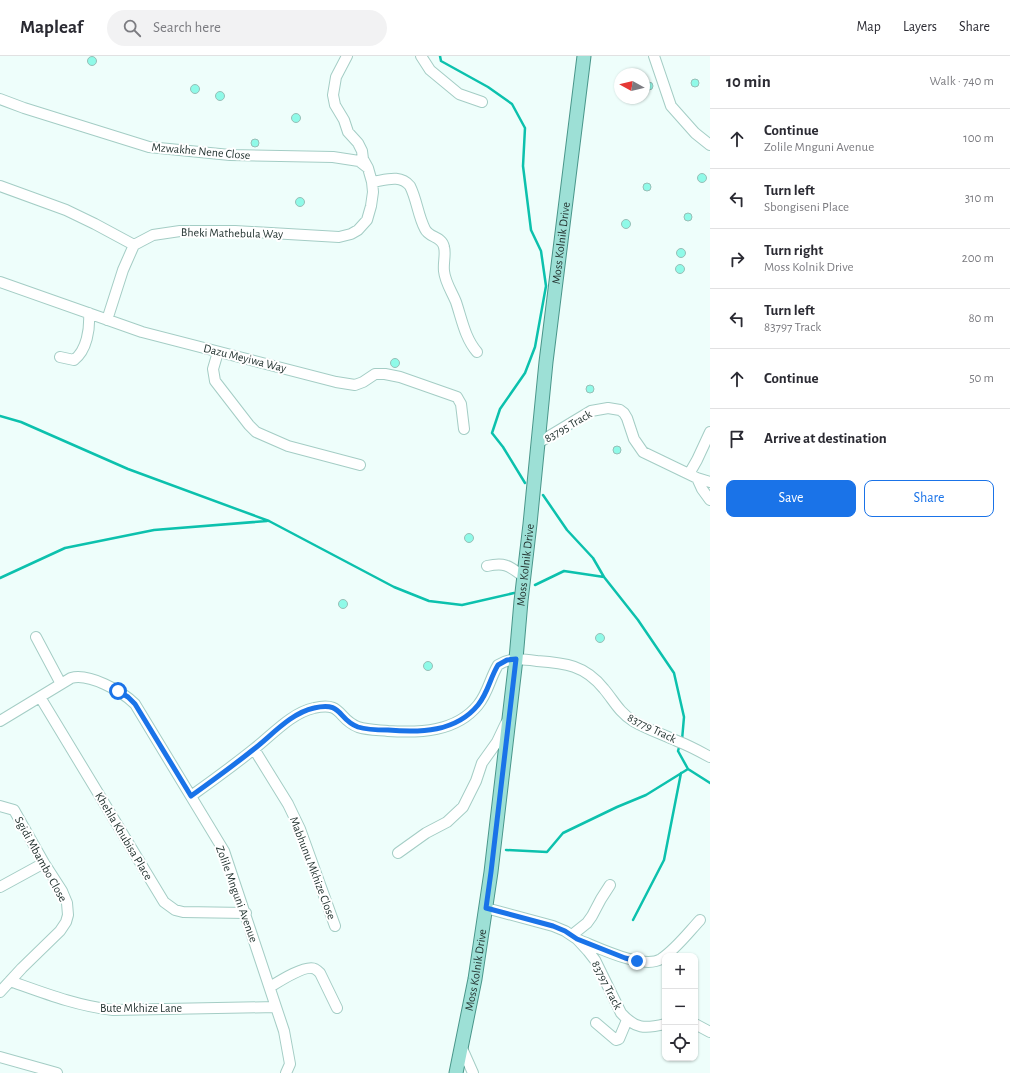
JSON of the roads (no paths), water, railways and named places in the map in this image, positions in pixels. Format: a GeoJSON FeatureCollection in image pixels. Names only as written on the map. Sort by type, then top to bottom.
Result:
{"type":"FeatureCollection","features":[{"type":"Feature","properties":{"kind":"main road","name":"Moss Kolnik Drive"},"geometry":{"type":"LineString","coordinates":[[456,1073],[475,979],[486,908],[516,659],[546,362],[584,56]]}},
{"type":"Feature","properties":{"kind":"street"},"geometry":{"type":"LineString","coordinates":[[347,56],[336,77],[332,95],[335,105],[344,120],[348,132],[358,143],[362,151],[363,159],[368,168],[372,182],[397,178],[406,181],[410,186],[425,230],[432,236],[442,241],[444,246],[445,278],[456,303],[467,337],[472,346],[478,352]]}},
{"type":"Feature","properties":{"kind":"street"},"geometry":{"type":"LineString","coordinates":[[421,56],[430,70],[459,94],[482,102]]}},
{"type":"Feature","properties":{"kind":"street"},"geometry":{"type":"LineString","coordinates":[[654,56],[671,106],[695,133],[710,145]]}},
{"type":"Feature","properties":{"kind":"street","name":"Mzwakhe Nene Close"},"geometry":{"type":"LineString","coordinates":[[0,99],[24,108],[149,147],[230,155],[333,157],[359,161],[368,168]]}},
{"type":"Feature","properties":{"kind":"street","name":"Bheki Mathebula Way"},"geometry":{"type":"LineString","coordinates":[[134,245],[154,234],[180,231],[235,231],[339,237],[351,234],[358,230],[367,220],[371,206],[372,182]]}},
{"type":"Feature","properties":{"kind":"street"},"geometry":{"type":"LineString","coordinates":[[0,186],[66,210],[134,245],[107,320]]}},
{"type":"Feature","properties":{"kind":"street","name":"Dazu Meyiwa Way"},"geometry":{"type":"LineString","coordinates":[[0,282],[142,332],[336,382],[356,385],[375,374],[396,376],[457,397],[461,404],[464,429]]}},
{"type":"Feature","properties":{"kind":"street"},"geometry":{"type":"LineString","coordinates":[[60,357],[74,360],[79,356],[86,342],[89,313]]}},
{"type":"Feature","properties":{"kind":"street"},"geometry":{"type":"LineString","coordinates":[[218,352],[213,369],[215,381],[256,432],[288,446],[360,465]]}},
{"type":"Feature","properties":{"kind":"street","name":"83795 Track"},"geometry":{"type":"LineString","coordinates":[[538,443],[592,411],[608,408],[620,410],[627,418],[634,439],[643,452],[693,476],[710,482]]}},
{"type":"Feature","properties":{"kind":"street"},"geometry":{"type":"LineString","coordinates":[[710,432],[693,476],[710,500]]}},
{"type":"Feature","properties":{"kind":"street"},"geometry":{"type":"LineString","coordinates":[[487,566],[502,563],[511,567],[524,577]]}},
{"type":"Feature","properties":{"kind":"street"},"geometry":{"type":"LineString","coordinates":[[36,637],[61,684]]}},
{"type":"Feature","properties":{"kind":"street"},"geometry":{"type":"LineString","coordinates":[[191,796],[304,710],[327,706],[335,708],[350,722],[365,728],[414,732],[432,730],[448,726],[470,713],[488,690],[498,665],[507,660],[516,659]]}},
{"type":"Feature","properties":{"kind":"street","name":"83779 Track"},"geometry":{"type":"LineString","coordinates":[[516,659],[562,663],[583,670],[596,680],[615,705],[626,716],[642,726],[678,741],[710,757]]}},
{"type":"Feature","properties":{"kind":"street","name":"Zolile Mnguni Avenue"},"geometry":{"type":"LineString","coordinates":[[0,721],[70,678],[81,677],[100,683],[128,697],[135,704],[224,851],[246,913],[284,1031],[288,1068]]}},
{"type":"Feature","properties":{"kind":"street","name":"Khehla Khubisa Place"},"geometry":{"type":"LineString","coordinates":[[40,697],[164,902],[175,910],[183,912],[246,913]]}},
{"type":"Feature","properties":{"kind":"street"},"geometry":{"type":"LineString","coordinates":[[398,853],[426,833],[447,822],[463,807],[476,781],[482,763],[497,742],[510,711]]}},
{"type":"Feature","properties":{"kind":"street","name":"Mabhunu Mkhize Close"},"geometry":{"type":"LineString","coordinates":[[254,749],[288,804],[300,829],[335,926]]}},
{"type":"Feature","properties":{"kind":"street","name":"Sgidi Mbambo Close"},"geometry":{"type":"LineString","coordinates":[[0,806],[14,810],[44,863],[62,891],[67,903],[68,915],[66,922],[60,931],[0,992]]}},
{"type":"Feature","properties":{"kind":"street"},"geometry":{"type":"LineString","coordinates":[[0,887],[44,863]]}},
{"type":"Feature","properties":{"kind":"street"},"geometry":{"type":"LineString","coordinates":[[610,885],[592,916],[574,937],[625,958],[647,962],[660,960],[685,937],[700,920]]}},
{"type":"Feature","properties":{"kind":"street","name":"83797 Track"},"geometry":{"type":"LineString","coordinates":[[486,908],[553,926],[574,937],[595,960],[621,1013],[627,1020],[643,1028],[652,1028],[662,1025]]}},
{"type":"Feature","properties":{"kind":"street"},"geometry":{"type":"LineString","coordinates":[[270,987],[290,976],[304,970],[314,968],[320,974],[337,1008]]}},
{"type":"Feature","properties":{"kind":"street","name":"Bute Mkhize Lane"},"geometry":{"type":"LineString","coordinates":[[10,981],[69,1001],[101,1009],[276,1007]]}},
{"type":"Feature","properties":{"kind":"street"},"geometry":{"type":"LineString","coordinates":[[596,1023],[616,1040],[621,1037],[627,1020]]}},
{"type":"Feature","properties":{"kind":"street"},"geometry":{"type":"LineString","coordinates":[[697,1025],[710,1032]]}},
{"type":"Feature","properties":{"kind":"street"},"geometry":{"type":"LineString","coordinates":[[461,1046],[473,1073]]}},
{"type":"Feature","properties":{"kind":"street"},"geometry":{"type":"LineString","coordinates":[[0,1057],[57,1073]]}},
{"type":"Feature","properties":{"kind":"waterway"},"geometry":{"type":"LineString","coordinates":[[440,56],[441,61],[488,87],[512,104],[525,128],[523,166],[531,230],[541,251],[546,286],[535,347],[525,373],[500,409],[492,433],[503,447],[525,483]]}},
{"type":"Feature","properties":{"kind":"waterway"},"geometry":{"type":"LineString","coordinates":[[0,416],[21,422],[128,469],[269,521],[394,587],[429,601],[462,605],[514,593]]}},
{"type":"Feature","properties":{"kind":"waterway"},"geometry":{"type":"LineString","coordinates":[[543,495],[567,530],[593,558],[604,577]]}},
{"type":"Feature","properties":{"kind":"waterway"},"geometry":{"type":"LineString","coordinates":[[0,578],[65,548],[154,530],[267,521]]}},
{"type":"Feature","properties":{"kind":"waterway"},"geometry":{"type":"LineString","coordinates":[[535,585],[564,571],[604,577],[638,620],[674,673],[684,717],[682,740]]}},
{"type":"Feature","properties":{"kind":"waterway"},"geometry":{"type":"LineString","coordinates":[[680,744],[678,751],[688,769],[710,783]]}},
{"type":"Feature","properties":{"kind":"waterway"},"geometry":{"type":"LineString","coordinates":[[506,850],[547,852],[563,833],[646,795],[688,769]]}},
{"type":"Feature","properties":{"kind":"waterway"},"geometry":{"type":"LineString","coordinates":[[633,920],[664,860],[681,773]]}}]}
